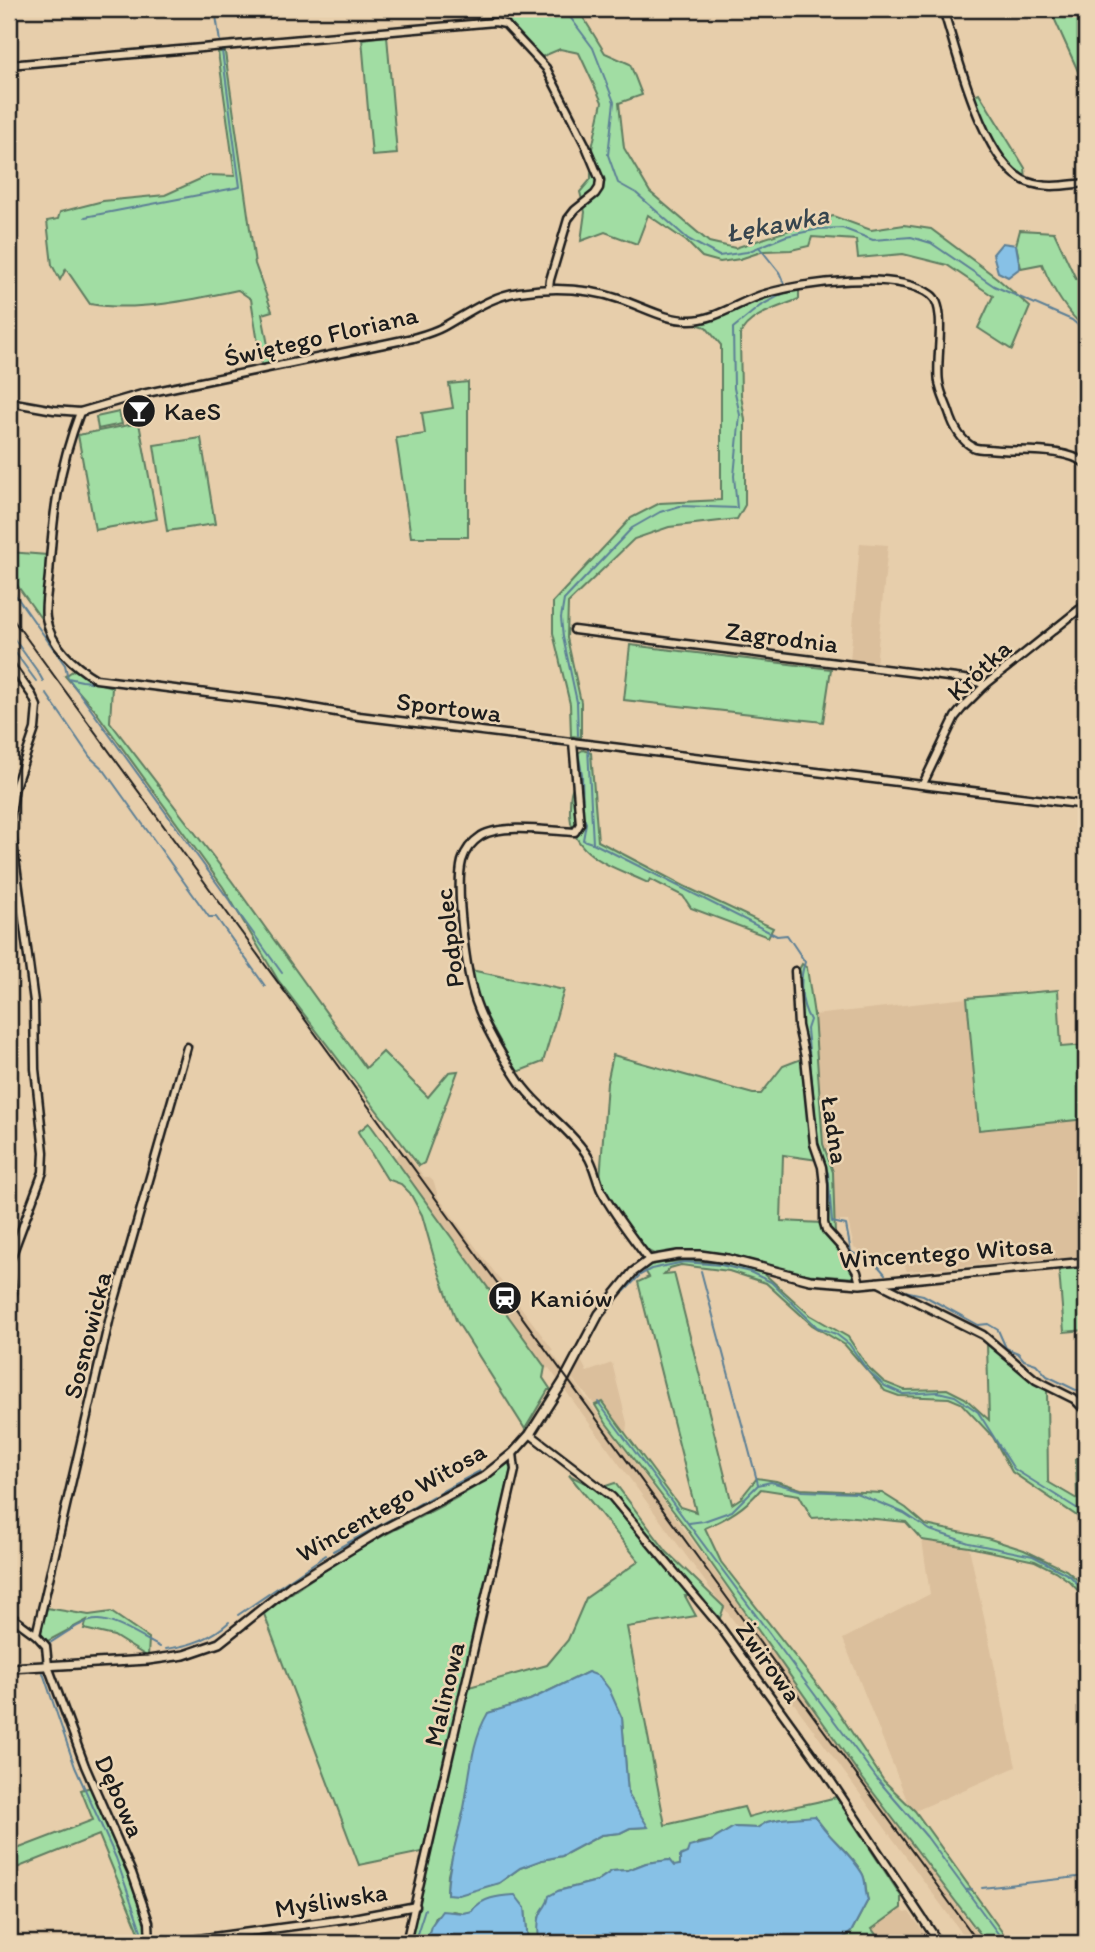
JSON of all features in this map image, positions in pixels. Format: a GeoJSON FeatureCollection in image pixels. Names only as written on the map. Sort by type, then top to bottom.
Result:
{"type":"FeatureCollection","features":[{"type":"Feature","properties":{"kind":"street"},"geometry":{"type":"LineString","coordinates":[[943,9],[980,124],[1009,170],[1026,182],[1046,187],[1086,183]]}},
{"type":"Feature","properties":{"kind":"street"},"geometry":{"type":"LineString","coordinates":[[9,65],[495,22],[505,24],[546,68],[585,144],[600,180],[595,194],[568,219],[549,288]]}},
{"type":"Feature","properties":{"kind":"street","name":"Świętego Floriana"},"geometry":{"type":"LineString","coordinates":[[9,402],[80,412],[142,394],[413,338],[439,329],[490,300],[516,292],[549,288],[584,291],[617,298],[672,318],[691,320],[712,316],[764,294],[844,280],[879,280],[910,286],[931,295],[939,304],[939,384],[962,438],[974,447],[1069,454],[1086,464]]}},
{"type":"Feature","properties":{"kind":"street","name":"Sportowa"},"geometry":{"type":"LineString","coordinates":[[80,412],[65,452],[55,495],[46,618],[54,638],[74,666],[96,679],[291,703],[372,717],[1086,805]]}},
{"type":"Feature","properties":{"kind":"street","name":"Krótka"},"geometry":{"type":"LineString","coordinates":[[923,784],[955,717],[985,685],[1086,604]]}},
{"type":"Feature","properties":{"kind":"street","name":"Zagrodnia"},"geometry":{"type":"LineString","coordinates":[[574,630],[972,680],[985,685]]}},
{"type":"Feature","properties":{"kind":"street"},"geometry":{"type":"LineString","coordinates":[[9,663],[37,706],[35,729],[15,787],[10,821],[34,1002],[35,1069],[44,1152],[43,1172],[9,1263]]}},
{"type":"Feature","properties":{"kind":"street","name":"Podpolec"},"geometry":{"type":"LineString","coordinates":[[573,742],[580,824],[575,832],[499,830],[483,835],[468,847],[462,860],[462,910],[471,983],[477,1004],[517,1078],[536,1103],[588,1157],[611,1207],[649,1260]]}},
{"type":"Feature","properties":{"kind":"street","name":"Ładna"},"geometry":{"type":"LineString","coordinates":[[795,971],[798,1026],[806,1057],[814,1144],[822,1167],[825,1230],[844,1250],[857,1272],[860,1284]]}},
{"type":"Feature","properties":{"kind":"street","name":"Sosnowicka"},"geometry":{"type":"LineString","coordinates":[[36,1635],[110,1317],[187,1047]]}},
{"type":"Feature","properties":{"kind":"street","name":"Wincentego Witosa"},"geometry":{"type":"LineString","coordinates":[[9,1668],[148,1660],[184,1655],[219,1643],[292,1585],[382,1530],[483,1477],[530,1434],[563,1381],[599,1314],[633,1272],[649,1260],[678,1255],[700,1255],[728,1259],[810,1280],[860,1284],[1086,1262]]}},
{"type":"Feature","properties":{"kind":"street"},"geometry":{"type":"LineString","coordinates":[[9,1271],[13,1292],[9,1303]]}},
{"type":"Feature","properties":{"kind":"street"},"geometry":{"type":"LineString","coordinates":[[877,1282],[983,1335],[1036,1380],[1074,1399],[1086,1411]]}},
{"type":"Feature","properties":{"kind":"street","name":"Żwirowa"},"geometry":{"type":"LineString","coordinates":[[530,1434],[612,1497],[718,1624],[822,1769],[939,1943]]}},
{"type":"Feature","properties":{"kind":"street","name":"Malinowa"},"geometry":{"type":"LineString","coordinates":[[407,1943],[515,1470],[513,1452]]}},
{"type":"Feature","properties":{"kind":"street"},"geometry":{"type":"LineString","coordinates":[[9,1612],[36,1635]]}},
{"type":"Feature","properties":{"kind":"street","name":"Dębowa"},"geometry":{"type":"LineString","coordinates":[[36,1635],[46,1646],[48,1666],[85,1766],[132,1872],[149,1922],[150,1943]]}},
{"type":"Feature","properties":{"kind":"street","name":"Myśliwska"},"geometry":{"type":"LineString","coordinates":[[169,1943],[354,1918],[416,1906]]}},
{"type":"Feature","properties":{"kind":"shaded area"},"geometry":{"type":"Polygon","coordinates":[[[860,543],[888,545],[876,665],[850,661],[860,543]]]}},
{"type":"Feature","properties":{"kind":"shaded area"},"geometry":{"type":"Polygon","coordinates":[[[967,998],[979,1130],[1086,1119],[1086,1256],[907,1271],[900,1255],[883,1263],[854,1248],[848,1221],[835,1221],[833,1172],[823,1144],[814,1015],[967,998]]]}},
{"type":"Feature","properties":{"kind":"shaded area"},"geometry":{"type":"Polygon","coordinates":[[[404,1150],[424,1177],[429,1177],[434,1182],[438,1197],[553,1350],[551,1352],[670,1510],[984,1943],[969,1943],[549,1368],[547,1369],[395,1157],[404,1150]]]}},
{"type":"Feature","properties":{"kind":"shaded area"},"geometry":{"type":"Polygon","coordinates":[[[581,1360],[587,1372],[612,1363],[627,1423],[626,1434],[603,1402],[595,1405],[572,1378],[581,1360]]]}},
{"type":"Feature","properties":{"kind":"shaded area"},"geometry":{"type":"Polygon","coordinates":[[[922,1540],[969,1547],[1016,1767],[915,1811],[908,1803],[843,1639],[930,1594],[922,1540]]]}},
{"type":"Feature","properties":{"kind":"shaded area"},"geometry":{"type":"Polygon","coordinates":[[[901,1908],[905,1913],[909,1912],[932,1943],[882,1943],[872,1929],[901,1908]]]}},
{"type":"Feature","properties":{"kind":"green space"},"geometry":{"type":"Polygon","coordinates":[[[505,9],[578,9],[605,53],[630,64],[642,95],[619,103],[624,148],[650,192],[709,242],[735,248],[833,216],[871,230],[904,225],[931,229],[997,278],[1030,307],[1012,350],[978,328],[993,296],[947,265],[903,254],[858,258],[856,240],[812,237],[809,246],[764,251],[720,262],[702,257],[686,241],[648,215],[637,244],[605,232],[581,241],[585,212],[580,192],[591,179],[591,153],[602,102],[579,53],[560,49],[539,58],[512,28],[505,9]]]}},
{"type":"Feature","properties":{"kind":"green space"},"geometry":{"type":"Polygon","coordinates":[[[1050,9],[1081,9],[1086,20],[1086,79],[1082,80],[1050,9]]]}},
{"type":"Feature","properties":{"kind":"green space"},"geometry":{"type":"Polygon","coordinates":[[[387,36],[397,154],[372,156],[362,39],[387,36]]]}},
{"type":"Feature","properties":{"kind":"green space"},"geometry":{"type":"Polygon","coordinates":[[[218,52],[225,52],[255,264],[272,311],[262,314],[272,366],[262,368],[251,299],[238,290],[145,306],[90,304],[66,269],[60,280],[52,265],[47,221],[58,219],[60,212],[103,201],[165,195],[209,175],[235,176],[218,52]]]}},
{"type":"Feature","properties":{"kind":"green space"},"geometry":{"type":"Polygon","coordinates":[[[979,93],[1025,168],[1026,179],[999,153],[982,119],[974,95],[979,93]]]}},
{"type":"Feature","properties":{"kind":"green space"},"geometry":{"type":"Polygon","coordinates":[[[1020,230],[1054,232],[1076,279],[1086,281],[1086,329],[1060,299],[1042,264],[1021,268],[1016,245],[1020,230]]]}},
{"type":"Feature","properties":{"kind":"green space"},"geometry":{"type":"Polygon","coordinates":[[[799,290],[799,299],[757,317],[740,335],[741,395],[745,420],[745,505],[737,519],[669,527],[634,539],[568,603],[567,638],[581,702],[581,737],[571,736],[570,704],[553,633],[553,602],[631,518],[660,503],[721,500],[721,345],[706,327],[696,324],[719,318],[765,298],[799,290]]]}},
{"type":"Feature","properties":{"kind":"green space"},"geometry":{"type":"Polygon","coordinates":[[[468,382],[468,537],[411,537],[396,438],[425,434],[422,413],[453,408],[449,384],[468,382]]]}},
{"type":"Feature","properties":{"kind":"green space"},"geometry":{"type":"Polygon","coordinates":[[[119,412],[122,424],[98,429],[96,417],[119,412]]]}},
{"type":"Feature","properties":{"kind":"green space"},"geometry":{"type":"Polygon","coordinates":[[[139,423],[157,519],[95,530],[78,435],[139,423]]]}},
{"type":"Feature","properties":{"kind":"green space"},"geometry":{"type":"Polygon","coordinates":[[[201,438],[215,524],[167,531],[154,445],[201,438]]]}},
{"type":"Feature","properties":{"kind":"green space"},"geometry":{"type":"Polygon","coordinates":[[[9,552],[47,555],[42,620],[9,574],[9,552]]]}},
{"type":"Feature","properties":{"kind":"green space"},"geometry":{"type":"Polygon","coordinates":[[[630,645],[831,669],[823,722],[624,700],[630,645]]]}},
{"type":"Feature","properties":{"kind":"green space"},"geometry":{"type":"Polygon","coordinates":[[[76,669],[94,682],[112,687],[110,722],[231,880],[366,1068],[383,1052],[428,1097],[449,1072],[458,1071],[424,1163],[419,1166],[278,980],[223,887],[94,709],[65,676],[76,669]]]}},
{"type":"Feature","properties":{"kind":"green space"},"geometry":{"type":"Polygon","coordinates":[[[583,750],[591,753],[598,841],[773,928],[768,937],[691,908],[683,896],[650,879],[648,883],[608,865],[585,850],[572,827],[570,811],[571,792],[579,776],[576,754],[583,750]]]}},
{"type":"Feature","properties":{"kind":"green space"},"geometry":{"type":"Polygon","coordinates":[[[802,964],[807,968],[814,1015],[823,1144],[833,1172],[835,1237],[827,1229],[826,1185],[815,1144],[800,1025],[798,971],[802,964]]]}},
{"type":"Feature","properties":{"kind":"green space"},"geometry":{"type":"Polygon","coordinates":[[[471,970],[564,990],[543,1062],[517,1072],[479,1003],[471,970]]]}},
{"type":"Feature","properties":{"kind":"green space"},"geometry":{"type":"Polygon","coordinates":[[[1058,990],[1061,1047],[1086,1045],[1086,1119],[979,1130],[967,998],[1058,990]]]}},
{"type":"Feature","properties":{"kind":"green space"},"geometry":{"type":"Polygon","coordinates":[[[613,1055],[753,1094],[761,1094],[783,1066],[804,1058],[818,1160],[783,1155],[781,1221],[823,1223],[856,1272],[855,1278],[801,1274],[728,1254],[700,1251],[654,1254],[648,1251],[618,1215],[600,1180],[607,1083],[613,1055]]]}},
{"type":"Feature","properties":{"kind":"green space"},"geometry":{"type":"Polygon","coordinates":[[[369,1123],[545,1367],[543,1378],[551,1390],[548,1390],[525,1429],[456,1320],[422,1215],[410,1193],[401,1184],[387,1179],[358,1132],[369,1123]]]}},
{"type":"Feature","properties":{"kind":"green space"},"geometry":{"type":"Polygon","coordinates":[[[680,1261],[728,1263],[760,1270],[810,1315],[848,1337],[868,1367],[884,1382],[904,1390],[947,1389],[965,1398],[989,1420],[987,1344],[1034,1382],[1047,1389],[1048,1482],[1077,1499],[1076,1458],[1086,1457],[1086,1522],[1012,1472],[993,1437],[961,1403],[949,1398],[899,1396],[885,1391],[845,1345],[812,1325],[766,1283],[729,1271],[681,1265],[670,1268],[664,1274],[674,1273],[732,1504],[741,1498],[757,1478],[801,1489],[882,1493],[926,1525],[987,1538],[1024,1550],[1066,1570],[1086,1587],[1086,1599],[1069,1581],[1035,1561],[922,1540],[906,1522],[844,1516],[812,1518],[799,1495],[761,1489],[736,1512],[705,1528],[721,1562],[837,1710],[884,1781],[915,1811],[1010,1943],[987,1943],[860,1775],[687,1529],[595,1405],[602,1402],[680,1507],[696,1512],[638,1282],[649,1277],[644,1269],[652,1264],[680,1261]]]}},
{"type":"Feature","properties":{"kind":"green space"},"geometry":{"type":"Polygon","coordinates":[[[1086,1267],[1086,1330],[1064,1332],[1059,1270],[1086,1267]]]}},
{"type":"Feature","properties":{"kind":"green space"},"geometry":{"type":"Polygon","coordinates":[[[508,1463],[511,1468],[427,1851],[359,1865],[264,1614],[333,1565],[461,1495],[508,1463]]]}},
{"type":"Feature","properties":{"kind":"green space"},"geometry":{"type":"Polygon","coordinates":[[[569,1475],[597,1489],[615,1483],[667,1552],[724,1607],[720,1618],[699,1596],[685,1596],[696,1616],[627,1627],[665,1825],[744,1807],[748,1817],[836,1797],[901,1896],[901,1908],[872,1929],[882,1943],[838,1943],[851,1932],[868,1900],[864,1876],[815,1817],[781,1819],[767,1822],[757,1828],[734,1827],[711,1841],[698,1843],[687,1853],[680,1865],[674,1867],[669,1860],[646,1863],[628,1870],[612,1871],[597,1881],[558,1891],[539,1918],[539,1940],[546,1940],[547,1943],[528,1943],[525,1908],[463,1913],[453,1911],[436,1917],[426,1943],[390,1943],[411,1935],[469,1687],[547,1665],[568,1640],[586,1598],[639,1561],[569,1475]],[[588,1672],[530,1700],[488,1713],[448,1875],[447,1894],[499,1883],[520,1868],[562,1856],[601,1835],[647,1827],[628,1794],[622,1718],[588,1672]]]}},
{"type":"Feature","properties":{"kind":"green space"},"geometry":{"type":"Polygon","coordinates":[[[47,1608],[89,1615],[111,1612],[149,1638],[148,1657],[114,1636],[84,1629],[87,1620],[46,1642],[40,1631],[47,1608]]]}},
{"type":"Feature","properties":{"kind":"green space"},"geometry":{"type":"Polygon","coordinates":[[[91,1787],[136,1889],[143,1911],[145,1943],[135,1943],[139,1932],[99,1835],[9,1871],[9,1852],[93,1820],[81,1790],[91,1787]]]}},
{"type":"Feature","properties":{"kind":"water"},"geometry":{"type":"Polygon","coordinates":[[[1002,243],[1016,245],[1020,268],[1008,277],[998,272],[993,254],[1002,243]]]}},
{"type":"Feature","properties":{"kind":"water"},"geometry":{"type":"Polygon","coordinates":[[[588,1672],[599,1676],[609,1689],[622,1718],[628,1794],[648,1827],[601,1835],[562,1856],[520,1868],[499,1883],[459,1895],[447,1894],[472,1759],[478,1735],[488,1713],[530,1700],[588,1672]]]}},
{"type":"Feature","properties":{"kind":"water"},"geometry":{"type":"Polygon","coordinates":[[[815,1816],[857,1865],[864,1879],[868,1900],[851,1932],[838,1943],[547,1943],[546,1940],[539,1940],[540,1914],[549,1896],[558,1891],[597,1881],[612,1871],[628,1870],[646,1863],[669,1860],[674,1866],[680,1865],[680,1856],[687,1853],[689,1847],[711,1841],[734,1827],[757,1828],[767,1822],[781,1819],[815,1816]]]}},
{"type":"Feature","properties":{"kind":"water"},"geometry":{"type":"Polygon","coordinates":[[[515,1895],[525,1908],[528,1943],[426,1943],[431,1926],[442,1911],[463,1913],[472,1911],[486,1900],[515,1895]]]}},
{"type":"Feature","properties":{"kind":"waterway"},"geometry":{"type":"LineString","coordinates":[[215,9],[220,42]]}},
{"type":"Feature","properties":{"kind":"waterway","name":"Łękawka"},"geometry":{"type":"LineString","coordinates":[[564,9],[593,48],[614,102],[608,155],[618,183],[636,193],[688,239],[719,256],[747,252],[786,236],[819,229],[842,228],[873,240],[911,237],[931,243],[994,286],[1072,320],[1086,332]]}},
{"type":"Feature","properties":{"kind":"waterway"},"geometry":{"type":"LineString","coordinates":[[85,217],[240,187],[222,51]]}},
{"type":"Feature","properties":{"kind":"waterway"},"geometry":{"type":"LineString","coordinates":[[759,247],[779,272],[785,286]]}},
{"type":"Feature","properties":{"kind":"waterway"},"geometry":{"type":"LineString","coordinates":[[578,735],[577,702],[561,618],[564,600],[632,528],[660,512],[680,506],[737,508],[734,476],[740,415],[734,388],[733,328],[760,306],[788,291]]}},
{"type":"Feature","properties":{"kind":"waterway"},"geometry":{"type":"LineString","coordinates":[[9,586],[65,665],[68,678],[308,710]]}},
{"type":"Feature","properties":{"kind":"waterway"},"geometry":{"type":"LineString","coordinates":[[9,632],[43,681]]}},
{"type":"Feature","properties":{"kind":"waterway"},"geometry":{"type":"LineString","coordinates":[[9,644],[36,681]]}},
{"type":"Feature","properties":{"kind":"waterway"},"geometry":{"type":"LineString","coordinates":[[69,679],[282,973]]}},
{"type":"Feature","properties":{"kind":"waterway"},"geometry":{"type":"LineString","coordinates":[[46,693],[209,917],[216,917],[265,986]]}},
{"type":"Feature","properties":{"kind":"waterway"},"geometry":{"type":"LineString","coordinates":[[337,715],[558,745]]}},
{"type":"Feature","properties":{"kind":"waterway"},"geometry":{"type":"LineString","coordinates":[[588,748],[593,843],[777,936],[787,935],[805,962],[802,991],[810,1020],[807,1029],[818,1147],[828,1173],[832,1222],[846,1225],[851,1252],[879,1267],[885,1274]]}},
{"type":"Feature","properties":{"kind":"waterway"},"geometry":{"type":"LineString","coordinates":[[578,752],[582,774],[583,816],[586,823],[583,840],[592,843]]}},
{"type":"Feature","properties":{"kind":"waterway"},"geometry":{"type":"LineString","coordinates":[[626,752],[767,769]]}},
{"type":"Feature","properties":{"kind":"waterway"},"geometry":{"type":"LineString","coordinates":[[624,1292],[640,1275],[651,1269],[684,1262],[721,1265],[750,1272],[771,1282],[817,1327],[836,1334],[849,1344],[867,1370],[885,1386],[903,1394],[938,1392],[955,1396],[978,1412],[1014,1469],[1086,1514]]}},
{"type":"Feature","properties":{"kind":"waterway"},"geometry":{"type":"LineString","coordinates":[[701,1271],[758,1484]]}},
{"type":"Feature","properties":{"kind":"waterway"},"geometry":{"type":"LineString","coordinates":[[900,1290],[923,1295],[978,1325],[988,1324],[998,1330],[1006,1348],[1018,1353],[1024,1360],[1036,1364],[1047,1376],[1080,1392],[1086,1400]]}},
{"type":"Feature","properties":{"kind":"waterway"},"geometry":{"type":"LineString","coordinates":[[598,1402],[878,1780],[927,1837],[1005,1943]]}},
{"type":"Feature","properties":{"kind":"waterway"},"geometry":{"type":"LineString","coordinates":[[439,1493],[480,1471]]}},
{"type":"Feature","properties":{"kind":"waterway"},"geometry":{"type":"LineString","coordinates":[[689,1523],[704,1521],[732,1511],[758,1485],[771,1482],[803,1491],[856,1493],[904,1513],[930,1530],[969,1543],[1033,1556],[1070,1576],[1086,1593]]}},
{"type":"Feature","properties":{"kind":"waterway"},"geometry":{"type":"LineString","coordinates":[[405,1512],[433,1496]]}},
{"type":"Feature","properties":{"kind":"waterway"},"geometry":{"type":"LineString","coordinates":[[333,1551],[395,1517]]}},
{"type":"Feature","properties":{"kind":"waterway"},"geometry":{"type":"LineString","coordinates":[[238,1615],[326,1555]]}},
{"type":"Feature","properties":{"kind":"waterway"},"geometry":{"type":"LineString","coordinates":[[48,1644],[78,1625],[98,1620],[121,1626],[160,1647]]}},
{"type":"Feature","properties":{"kind":"waterway"},"geometry":{"type":"LineString","coordinates":[[166,1649],[200,1640],[229,1622]]}},
{"type":"Feature","properties":{"kind":"waterway"},"geometry":{"type":"LineString","coordinates":[[42,1662],[44,1655]]}},
{"type":"Feature","properties":{"kind":"waterway"},"geometry":{"type":"LineString","coordinates":[[43,1673],[75,1767],[116,1858],[144,1939],[142,1943]]}},
{"type":"Feature","properties":{"kind":"waterway"},"geometry":{"type":"LineString","coordinates":[[982,1888],[1086,1876]]}},
{"type":"Feature","properties":{"kind":"waterway"},"geometry":{"type":"LineString","coordinates":[[966,1890],[972,1889]]}},
{"type":"Feature","properties":{"kind":"waterway"},"geometry":{"type":"LineString","coordinates":[[414,1943],[425,1909]]}},
{"type":"Feature","properties":{"kind":"railway"},"geometry":{"type":"LineString","coordinates":[[9,614],[979,1943]]}},
{"type":"Feature","properties":{"kind":"place","name":"KaeS"},"geometry":{"type":"Point","coordinates":[139,411]}},
{"type":"Feature","properties":{"kind":"place","name":"Kaniów"},"geometry":{"type":"Point","coordinates":[505,1298]}}]}
